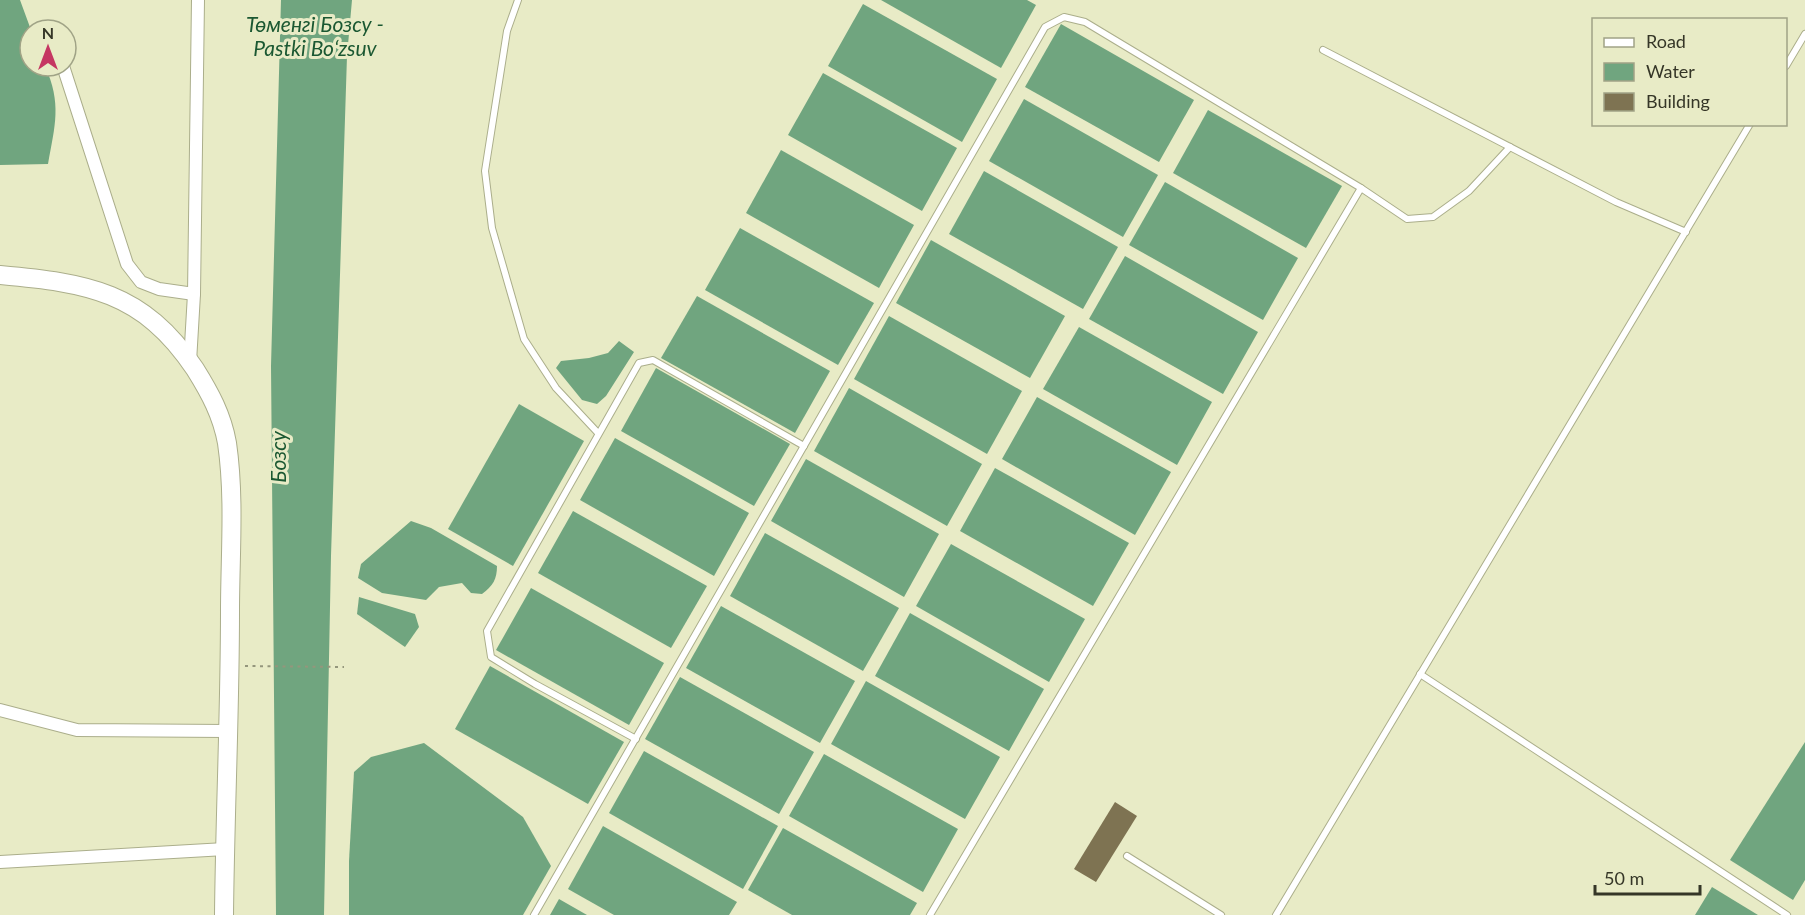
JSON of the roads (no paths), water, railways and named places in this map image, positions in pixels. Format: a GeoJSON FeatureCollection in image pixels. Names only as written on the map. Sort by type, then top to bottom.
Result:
{"type":"FeatureCollection","features":[{"type":"Feature","properties":{"kind":"main road"},"geometry":{"type":"LineString","coordinates":[[0,276],[70,284],[103,292],[123,300],[153,321],[190,362],[212,394],[221,418],[230,468],[230,666],[224,915]]}},
{"type":"Feature","properties":{"kind":"street"},"geometry":{"type":"LineString","coordinates":[[190,362],[194,294],[198,0]]}},
{"type":"Feature","properties":{"kind":"street"},"geometry":{"type":"LineString","coordinates":[[67,78],[127,264],[141,282],[159,289],[194,294]]}},
{"type":"Feature","properties":{"kind":"street"},"geometry":{"type":"LineString","coordinates":[[0,710],[77,730],[228,731]]}},
{"type":"Feature","properties":{"kind":"street"},"geometry":{"type":"LineString","coordinates":[[0,862],[225,849]]}},
{"type":"Feature","properties":{"kind":"lane"},"geometry":{"type":"LineString","coordinates":[[518,0],[507,31],[485,171],[492,228],[524,339],[556,388],[598,433]]}},
{"type":"Feature","properties":{"kind":"lane"},"geometry":{"type":"LineString","coordinates":[[534,915],[1045,27],[1064,17],[1084,22],[1361,188],[1407,219],[1433,217],[1469,191],[1510,147]]}},
{"type":"Feature","properties":{"kind":"lane"},"geometry":{"type":"LineString","coordinates":[[1787,63],[1804,38]]}},
{"type":"Feature","properties":{"kind":"lane"},"geometry":{"type":"LineString","coordinates":[[1323,50],[1616,202],[1686,232]]}},
{"type":"Feature","properties":{"kind":"lane"},"geometry":{"type":"LineString","coordinates":[[1276,915],[1749,126]]}},
{"type":"Feature","properties":{"kind":"lane"},"geometry":{"type":"LineString","coordinates":[[930,915],[1361,188]]}},
{"type":"Feature","properties":{"kind":"lane"},"geometry":{"type":"LineString","coordinates":[[636,739],[535,684],[491,657],[487,638],[487,631],[598,433],[639,363],[653,360],[804,446]]}},
{"type":"Feature","properties":{"kind":"lane"},"geometry":{"type":"LineString","coordinates":[[1420,674],[1787,915]]}},
{"type":"Feature","properties":{"kind":"lane"},"geometry":{"type":"LineString","coordinates":[[1127,856],[1221,915]]}},
{"type":"Feature","properties":{"kind":"water"},"geometry":{"type":"Polygon","coordinates":[[[0,0],[20,0],[27,18],[18,18],[18,78],[49,78],[54,92],[56,115],[48,164],[0,165],[0,0]]]}},
{"type":"Feature","properties":{"kind":"water","name":"Төменгі Бозсу - Pastki Boʻzsuv"},"geometry":{"type":"Polygon","coordinates":[[[281,0],[352,0],[347,56],[331,556],[324,915],[276,915],[271,366],[281,0]]]}},
{"type":"Feature","properties":{"kind":"water"},"geometry":{"type":"Polygon","coordinates":[[[881,0],[1027,0],[1036,5],[1001,68],[881,0]]]}},
{"type":"Feature","properties":{"kind":"water"},"geometry":{"type":"Polygon","coordinates":[[[863,4],[997,79],[962,142],[828,66],[863,4]]]}},
{"type":"Feature","properties":{"kind":"water"},"geometry":{"type":"Polygon","coordinates":[[[1061,24],[1194,100],[1159,162],[1025,87],[1061,24]]]}},
{"type":"Feature","properties":{"kind":"water"},"geometry":{"type":"Polygon","coordinates":[[[823,73],[957,148],[922,211],[788,135],[823,73]]]}},
{"type":"Feature","properties":{"kind":"water"},"geometry":{"type":"Polygon","coordinates":[[[1024,99],[1158,175],[1123,237],[989,161],[1024,99]]]}},
{"type":"Feature","properties":{"kind":"water"},"geometry":{"type":"Polygon","coordinates":[[[1208,110],[1342,186],[1306,248],[1173,173],[1208,110]]]}},
{"type":"Feature","properties":{"kind":"water"},"geometry":{"type":"Polygon","coordinates":[[[781,150],[914,225],[879,288],[746,213],[781,150]]]}},
{"type":"Feature","properties":{"kind":"water"},"geometry":{"type":"Polygon","coordinates":[[[984,171],[1118,247],[1083,309],[949,234],[984,171]]]}},
{"type":"Feature","properties":{"kind":"water"},"geometry":{"type":"Polygon","coordinates":[[[1165,182],[1298,258],[1263,320],[1129,245],[1165,182]]]}},
{"type":"Feature","properties":{"kind":"water"},"geometry":{"type":"Polygon","coordinates":[[[740,228],[874,303],[838,365],[705,290],[740,228]]]}},
{"type":"Feature","properties":{"kind":"water"},"geometry":{"type":"Polygon","coordinates":[[[931,240],[1065,316],[1030,378],[896,303],[931,240]]]}},
{"type":"Feature","properties":{"kind":"water"},"geometry":{"type":"Polygon","coordinates":[[[1125,256],[1258,332],[1223,394],[1089,319],[1125,256]]]}},
{"type":"Feature","properties":{"kind":"water"},"geometry":{"type":"Polygon","coordinates":[[[697,296],[830,371],[795,433],[661,358],[697,296]]]}},
{"type":"Feature","properties":{"kind":"water"},"geometry":{"type":"Polygon","coordinates":[[[889,316],[1022,391],[987,454],[854,379],[889,316]]]}},
{"type":"Feature","properties":{"kind":"water"},"geometry":{"type":"Polygon","coordinates":[[[1079,327],[1212,402],[1177,465],[1043,389],[1079,327]]]}},
{"type":"Feature","properties":{"kind":"water"},"geometry":{"type":"Polygon","coordinates":[[[619,341],[634,352],[606,396],[597,404],[582,400],[556,368],[561,361],[608,353],[619,341]]]}},
{"type":"Feature","properties":{"kind":"water"},"geometry":{"type":"Polygon","coordinates":[[[656,368],[790,444],[754,506],[621,431],[656,368]]]}},
{"type":"Feature","properties":{"kind":"water"},"geometry":{"type":"Polygon","coordinates":[[[849,388],[982,464],[947,526],[814,451],[849,388]]]}},
{"type":"Feature","properties":{"kind":"water"},"geometry":{"type":"Polygon","coordinates":[[[1037,397],[1171,472],[1135,535],[1002,459],[1037,397]]]}},
{"type":"Feature","properties":{"kind":"water"},"geometry":{"type":"Polygon","coordinates":[[[519,404],[584,441],[513,566],[448,529],[519,404]]]}},
{"type":"Feature","properties":{"kind":"water"},"geometry":{"type":"Polygon","coordinates":[[[615,438],[749,513],[714,576],[580,500],[615,438]]]}},
{"type":"Feature","properties":{"kind":"water"},"geometry":{"type":"Polygon","coordinates":[[[806,459],[939,534],[904,597],[771,521],[806,459]]]}},
{"type":"Feature","properties":{"kind":"water"},"geometry":{"type":"Polygon","coordinates":[[[995,468],[1129,543],[1093,606],[960,531],[995,468]]]}},
{"type":"Feature","properties":{"kind":"water"},"geometry":{"type":"Polygon","coordinates":[[[573,511],[707,586],[671,648],[538,573],[573,511]]]}},
{"type":"Feature","properties":{"kind":"water"},"geometry":{"type":"Polygon","coordinates":[[[411,521],[431,528],[497,566],[492,585],[482,594],[471,593],[462,583],[439,587],[426,600],[382,593],[358,578],[361,564],[411,521]]]}},
{"type":"Feature","properties":{"kind":"water"},"geometry":{"type":"Polygon","coordinates":[[[765,533],[899,608],[863,671],[730,596],[765,533]]]}},
{"type":"Feature","properties":{"kind":"water"},"geometry":{"type":"Polygon","coordinates":[[[951,544],[1085,619],[1049,682],[916,606],[951,544]]]}},
{"type":"Feature","properties":{"kind":"water"},"geometry":{"type":"Polygon","coordinates":[[[531,588],[664,663],[629,725],[496,650],[531,588]]]}},
{"type":"Feature","properties":{"kind":"water"},"geometry":{"type":"Polygon","coordinates":[[[359,597],[415,614],[419,627],[405,647],[357,614],[359,597]]]}},
{"type":"Feature","properties":{"kind":"water"},"geometry":{"type":"Polygon","coordinates":[[[721,606],[855,681],[820,743],[686,668],[721,606]]]}},
{"type":"Feature","properties":{"kind":"water"},"geometry":{"type":"Polygon","coordinates":[[[910,613],[1044,689],[1009,751],[875,676],[910,613]]]}},
{"type":"Feature","properties":{"kind":"water"},"geometry":{"type":"Polygon","coordinates":[[[490,666],[624,742],[588,804],[455,729],[490,666]]]}},
{"type":"Feature","properties":{"kind":"water"},"geometry":{"type":"Polygon","coordinates":[[[680,677],[814,752],[779,814],[645,739],[680,677]]]}},
{"type":"Feature","properties":{"kind":"water"},"geometry":{"type":"Polygon","coordinates":[[[866,681],[1000,757],[965,819],[831,744],[866,681]]]}},
{"type":"Feature","properties":{"kind":"water"},"geometry":{"type":"Polygon","coordinates":[[[1805,742],[1805,880],[1793,900],[1730,860],[1805,742]]]}},
{"type":"Feature","properties":{"kind":"water"},"geometry":{"type":"Polygon","coordinates":[[[424,743],[523,817],[551,866],[523,915],[349,915],[349,861],[354,772],[371,757],[424,743]]]}},
{"type":"Feature","properties":{"kind":"water"},"geometry":{"type":"Polygon","coordinates":[[[644,751],[778,826],[743,889],[609,813],[644,751]]]}},
{"type":"Feature","properties":{"kind":"water"},"geometry":{"type":"Polygon","coordinates":[[[824,754],[958,829],[923,892],[789,816],[824,754]]]}},
{"type":"Feature","properties":{"kind":"water"},"geometry":{"type":"Polygon","coordinates":[[[603,826],[737,902],[729,915],[614,915],[568,889],[603,826]]]}},
{"type":"Feature","properties":{"kind":"water"},"geometry":{"type":"Polygon","coordinates":[[[783,828],[917,903],[910,915],[792,915],[748,890],[783,828]]]}},
{"type":"Feature","properties":{"kind":"water"},"geometry":{"type":"Polygon","coordinates":[[[1712,887],[1758,915],[1695,915],[1712,887]]]}},
{"type":"Feature","properties":{"kind":"water"},"geometry":{"type":"Polygon","coordinates":[[[559,899],[587,915],[550,915],[559,899]]]}},
{"type":"Feature","properties":{"kind":"water label","name":"Бозсу"},"geometry":{"type":"Point","coordinates":[277,457]}}]}
